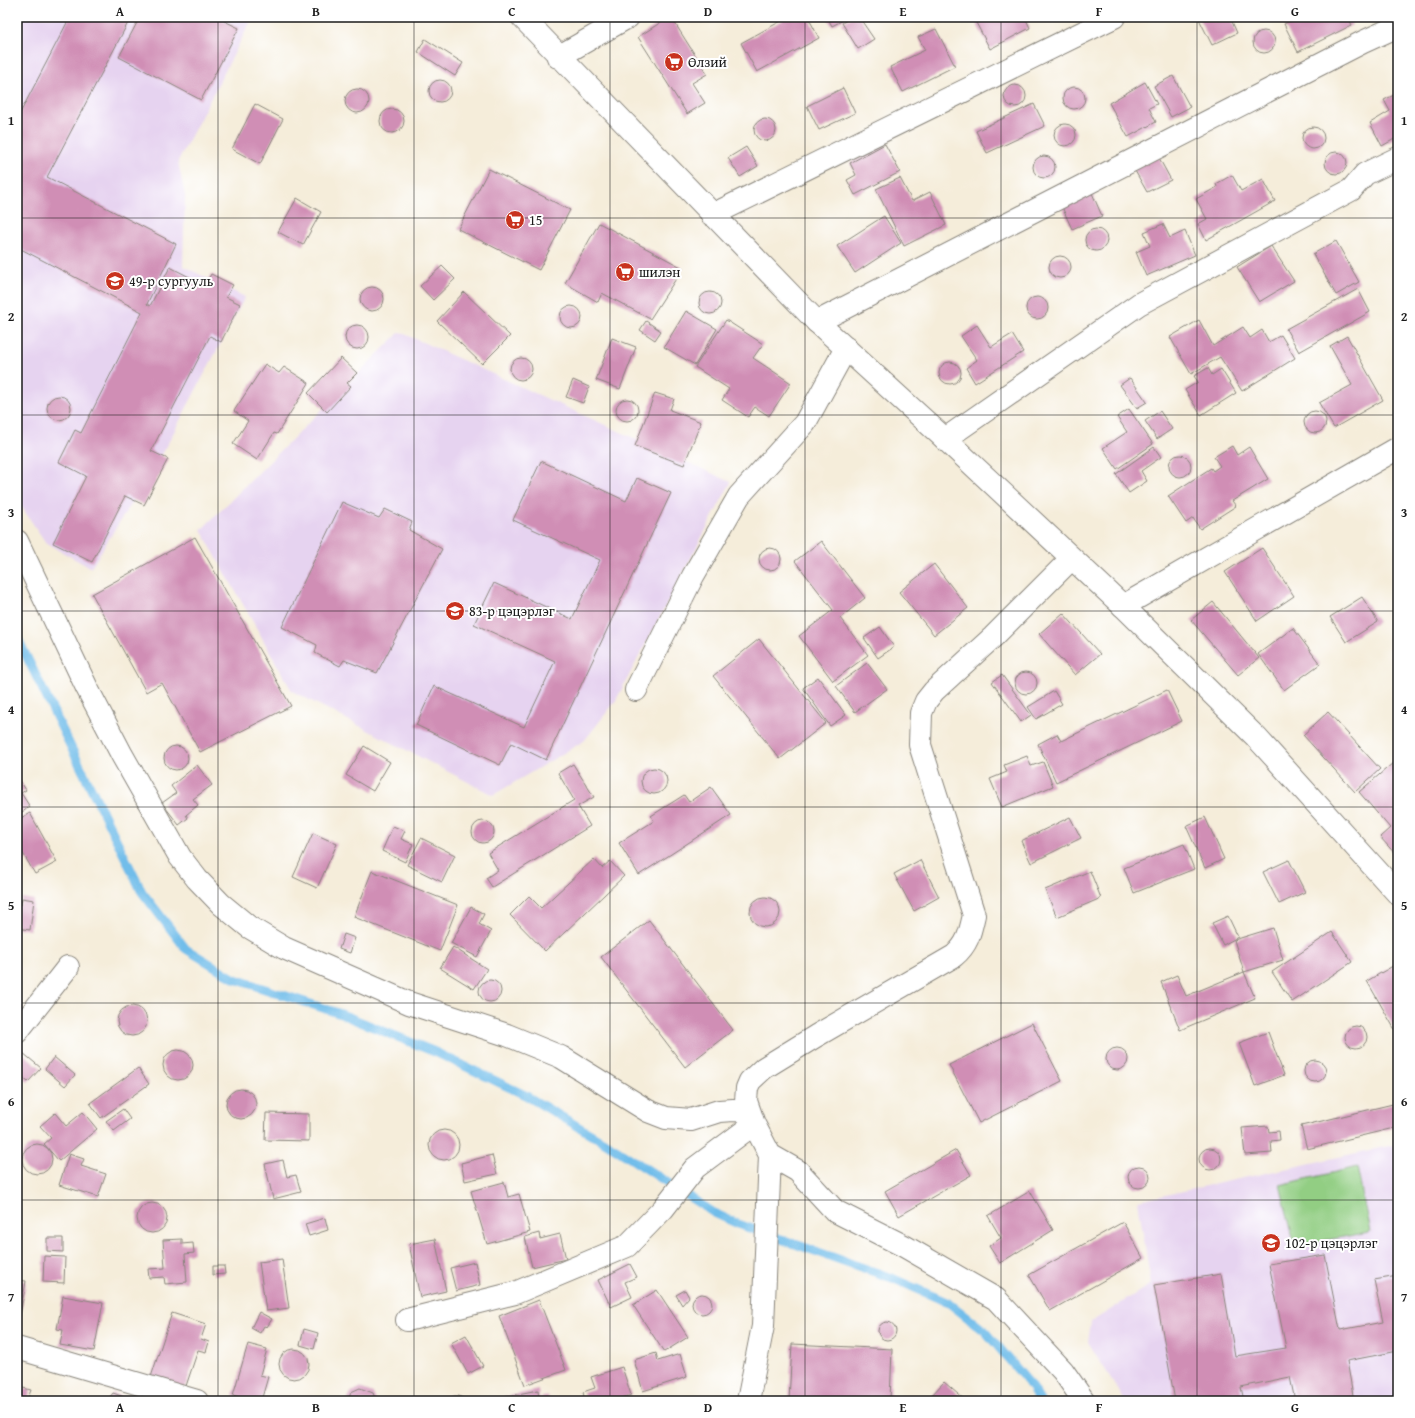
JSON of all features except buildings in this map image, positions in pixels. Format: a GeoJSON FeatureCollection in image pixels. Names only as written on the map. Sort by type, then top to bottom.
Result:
{"type":"FeatureCollection","features":[{"type":"Feature","properties":{"kind":"street"},"geometry":{"type":"LineString","coordinates":[[522,17],[558,57],[816,322],[945,439],[1071,559],[1123,606],[1256,737],[1398,894]]}},
{"type":"Feature","properties":{"kind":"street"},"geometry":{"type":"LineString","coordinates":[[558,57],[628,17]]}},
{"type":"Feature","properties":{"kind":"street"},"geometry":{"type":"LineString","coordinates":[[712,215],[1114,17]]}},
{"type":"Feature","properties":{"kind":"street"},"geometry":{"type":"LineString","coordinates":[[816,322],[1356,46],[1398,26]]}},
{"type":"Feature","properties":{"kind":"street"},"geometry":{"type":"LineString","coordinates":[[945,439],[1139,304],[1351,190],[1365,174],[1398,158]]}},
{"type":"Feature","properties":{"kind":"street"},"geometry":{"type":"LineString","coordinates":[[636,690],[693,576],[739,496],[805,423],[846,348]]}},
{"type":"Feature","properties":{"kind":"street"},"geometry":{"type":"LineString","coordinates":[[1123,606],[1398,448]]}},
{"type":"Feature","properties":{"kind":"street"},"geometry":{"type":"LineString","coordinates":[[17,541],[118,749],[180,856],[197,879],[221,904],[249,927],[284,948],[409,1002],[507,1035],[561,1057],[648,1111],[666,1118],[691,1120],[719,1111],[733,1110],[752,1117]]}},
{"type":"Feature","properties":{"kind":"street"},"geometry":{"type":"LineString","coordinates":[[748,1401],[763,1326],[770,1155],[746,1101],[747,1088],[750,1081],[759,1072],[816,1036],[954,956],[963,948],[969,938],[974,916],[920,745],[921,713],[926,701],[934,690],[993,637],[1071,559]]}},
{"type":"Feature","properties":{"kind":"street"},"geometry":{"type":"LineString","coordinates":[[17,1032],[68,967]]}},
{"type":"Feature","properties":{"kind":"street"},"geometry":{"type":"LineString","coordinates":[[407,1320],[515,1293],[628,1246],[663,1208],[695,1168],[752,1117]]}},
{"type":"Feature","properties":{"kind":"street"},"geometry":{"type":"LineString","coordinates":[[770,1155],[798,1172],[835,1211],[904,1246],[996,1299],[1063,1371],[1084,1401]]}},
{"type":"Feature","properties":{"kind":"street"},"geometry":{"type":"LineString","coordinates":[[17,1348],[197,1401]]}},
{"type":"Feature","properties":{"kind":"shaded area","name":"49-р сургууль"},"geometry":{"type":"Polygon","coordinates":[[[17,17],[253,17],[178,161],[185,196],[183,266],[245,297],[166,447],[91,568],[46,543],[17,500],[17,17]]]}},
{"type":"Feature","properties":{"kind":"shaded area","name":"83-р цэцэрлэг"},"geometry":{"type":"Polygon","coordinates":[[[400,332],[731,482],[615,702],[584,741],[493,795],[292,691],[201,530],[400,332]]]}},
{"type":"Feature","properties":{"kind":"shaded area","name":"102-р цэцэрлэг"},"geometry":{"type":"Polygon","coordinates":[[[1398,1144],[1398,1401],[1125,1401],[1088,1342],[1091,1322],[1151,1284],[1138,1201],[1398,1144]]]}},
{"type":"Feature","properties":{"kind":"green space"},"geometry":{"type":"Polygon","coordinates":[[[1357,1167],[1370,1232],[1295,1246],[1280,1185],[1357,1167]]]}},
{"type":"Feature","properties":{"kind":"waterway"},"geometry":{"type":"LineString","coordinates":[[17,637],[142,892],[186,949],[235,979],[341,1014],[435,1052],[525,1095],[616,1149],[714,1213],[738,1224],[892,1278],[949,1303],[986,1332],[1028,1382],[1040,1401]]}},
{"type":"Feature","properties":{"kind":"place","name":"Өлзий"},"geometry":{"type":"Point","coordinates":[674,62]}},
{"type":"Feature","properties":{"kind":"place","name":"15"},"geometry":{"type":"Point","coordinates":[515,220]}},
{"type":"Feature","properties":{"kind":"place","name":"шилэн"},"geometry":{"type":"Point","coordinates":[625,272]}},
{"type":"Feature","properties":{"kind":"place","name":"49-р сургууль"},"geometry":{"type":"Point","coordinates":[115,281]}},
{"type":"Feature","properties":{"kind":"place","name":"83-р цэцэрлэг"},"geometry":{"type":"Point","coordinates":[455,611]}},
{"type":"Feature","properties":{"kind":"place","name":"102-р цэцэрлэг"},"geometry":{"type":"Point","coordinates":[1271,1243]}}]}
